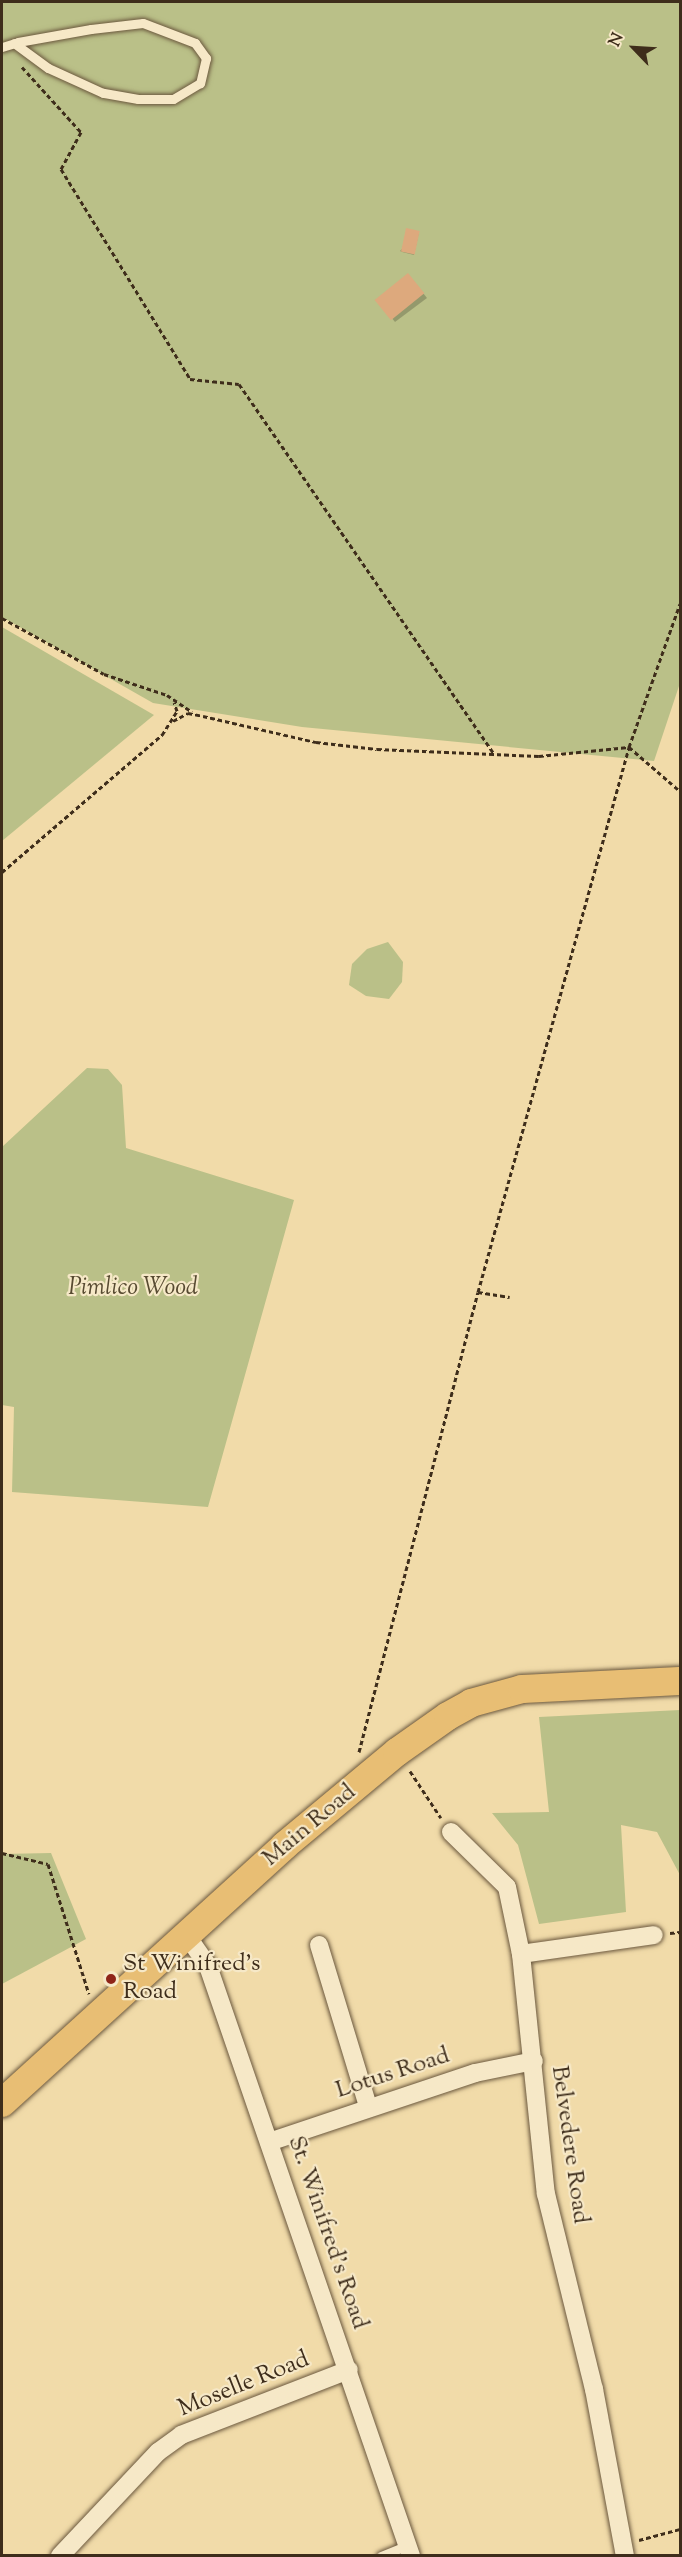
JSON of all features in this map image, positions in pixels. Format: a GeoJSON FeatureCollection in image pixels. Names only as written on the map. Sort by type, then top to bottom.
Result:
{"type":"FeatureCollection","features":[{"type":"Feature","properties":{"kind":"main road","name":"Main Road"},"geometry":{"type":"LineString","coordinates":[[2,2103],[185,1933],[397,1752],[463,1707],[499,1694],[585,1684],[681,1681]]}},
{"type":"Feature","properties":{"kind":"street","name":"Belvedere Road"},"geometry":{"type":"LineString","coordinates":[[451,1832],[507,1887],[520,1954],[534,2061],[546,2194],[594,2390],[624,2550]]}},
{"type":"Feature","properties":{"kind":"street","name":"St. Winifred's Road"},"geometry":{"type":"LineString","coordinates":[[185,1933],[208,1966],[410,2550]]}},
{"type":"Feature","properties":{"kind":"street"},"geometry":{"type":"LineString","coordinates":[[520,1954],[654,1935]]}},
{"type":"Feature","properties":{"kind":"street"},"geometry":{"type":"LineString","coordinates":[[319,1945],[368,2106]]}},
{"type":"Feature","properties":{"kind":"street","name":"Lotus Road"},"geometry":{"type":"LineString","coordinates":[[269,2142],[368,2106],[475,2073],[534,2061]]}},
{"type":"Feature","properties":{"kind":"street","name":"Moselle Road"},"geometry":{"type":"LineString","coordinates":[[69,2552],[158,2452],[181,2435],[349,2370]]}},
{"type":"Feature","properties":{"kind":"lane"},"geometry":{"type":"LineString","coordinates":[[2,46],[14,43],[143,23],[195,43],[206,58],[200,83],[172,99],[138,99],[104,93],[58,72],[14,43]]}},
{"type":"Feature","properties":{"kind":"lane"},"geometry":{"type":"LineString","coordinates":[[381,2556],[410,2550]]}},
{"type":"Feature","properties":{"kind":"path"},"geometry":{"type":"LineString","coordinates":[[2,46],[81,132],[61,170],[190,379],[239,384],[494,753]]}},
{"type":"Feature","properties":{"kind":"path"},"geometry":{"type":"LineString","coordinates":[[357,1759],[478,1292],[629,747],[681,604]]}},
{"type":"Feature","properties":{"kind":"path"},"geometry":{"type":"LineString","coordinates":[[2,618],[104,674],[167,695],[174,702],[198,715]]}},
{"type":"Feature","properties":{"kind":"path"},"geometry":{"type":"LineString","coordinates":[[2,872],[154,742],[173,720],[177,711],[174,702]]}},
{"type":"Feature","properties":{"kind":"path"},"geometry":{"type":"LineString","coordinates":[[173,720],[188,713],[316,742],[376,749],[539,756],[629,747],[681,791]]}},
{"type":"Feature","properties":{"kind":"path"},"geometry":{"type":"LineString","coordinates":[[478,1292],[510,1297]]}},
{"type":"Feature","properties":{"kind":"path"},"geometry":{"type":"LineString","coordinates":[[397,1752],[451,1832]]}},
{"type":"Feature","properties":{"kind":"path"},"geometry":{"type":"LineString","coordinates":[[2,1853],[48,1864],[90,1998],[102,2010]]}},
{"type":"Feature","properties":{"kind":"path"},"geometry":{"type":"LineString","coordinates":[[624,2550],[681,2529]]}},
{"type":"Feature","properties":{"kind":"green space"},"geometry":{"type":"Polygon","coordinates":[[[2,2],[680,2],[680,683],[654,761],[302,727],[153,703],[2,617],[2,2]]]}},
{"type":"Feature","properties":{"kind":"green space"},"geometry":{"type":"Polygon","coordinates":[[[2,627],[154,715],[2,841],[2,627]]]}},
{"type":"Feature","properties":{"kind":"green space"},"geometry":{"type":"Polygon","coordinates":[[[388,942],[403,962],[402,982],[389,999],[366,996],[349,985],[352,964],[367,949],[388,942]]]}},
{"type":"Feature","properties":{"kind":"green space","name":"Pimlico Wood"},"geometry":{"type":"Polygon","coordinates":[[[87,1068],[108,1069],[122,1085],[126,1148],[294,1200],[208,1507],[12,1492],[14,1407],[2,1405],[2,1147],[87,1068]]]}},
{"type":"Feature","properties":{"kind":"green space"},"geometry":{"type":"Polygon","coordinates":[[[680,1710],[680,1875],[657,1832],[621,1825],[626,1912],[539,1924],[518,1845],[492,1813],[549,1812],[539,1717],[680,1710]]]}},
{"type":"Feature","properties":{"kind":"green space"},"geometry":{"type":"Polygon","coordinates":[[[51,1853],[86,1939],[2,1984],[2,1854],[51,1853]]]}},
{"type":"Feature","properties":{"kind":"building"},"geometry":{"type":"Polygon","coordinates":[[[406,228],[420,231],[415,254],[401,251],[406,228]]]}},
{"type":"Feature","properties":{"kind":"building"},"geometry":{"type":"Polygon","coordinates":[[[408,273],[424,293],[391,320],[375,300],[408,273]]]}},
{"type":"Feature","properties":{"kind":"place","name":"St Winifred's Road"},"geometry":{"type":"Point","coordinates":[111,1979]}}]}
